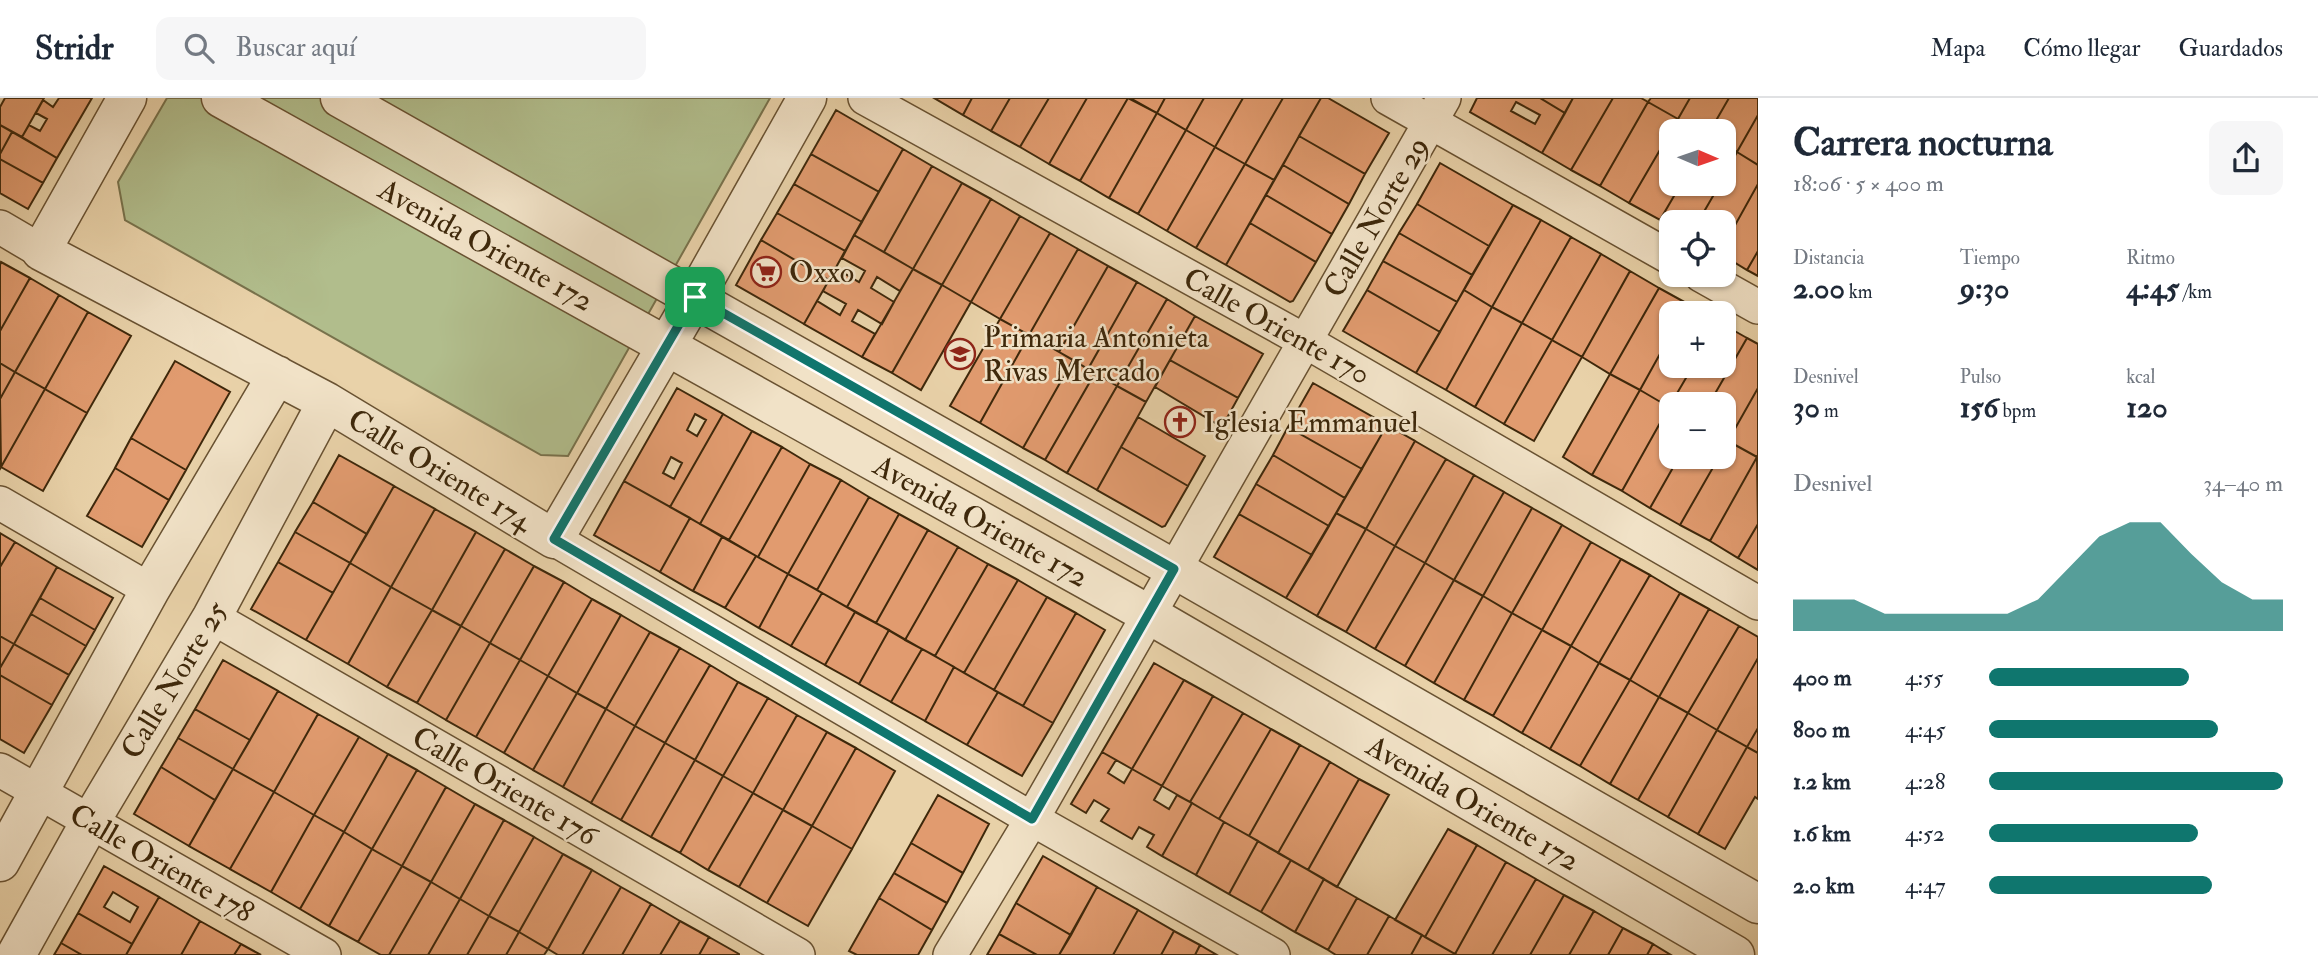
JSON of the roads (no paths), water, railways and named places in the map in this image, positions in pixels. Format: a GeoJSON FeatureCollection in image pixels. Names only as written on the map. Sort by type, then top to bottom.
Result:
{"type":"FeatureCollection","features":[{"type":"Feature","properties":{"kind":"street"},"geometry":{"type":"LineString","coordinates":[[41,251],[127,98]]}},
{"type":"Feature","properties":{"kind":"street","name":"Avenida Oriente 172"},"geometry":{"type":"LineString","coordinates":[[221,98],[1148,614],[1735,955]]}},
{"type":"Feature","properties":{"kind":"street","name":"Avenida Oriente 172"},"geometry":{"type":"LineString","coordinates":[[340,98],[1174,569],[1758,904]]}},
{"type":"Feature","properties":{"kind":"street"},"geometry":{"type":"LineString","coordinates":[[554,539],[807,98]]}},
{"type":"Feature","properties":{"kind":"street","name":"Calle Oriente 170"},"geometry":{"type":"LineString","coordinates":[[864,98],[1305,341],[1758,603]]}},
{"type":"Feature","properties":{"kind":"street"},"geometry":{"type":"LineString","coordinates":[[1388,98],[1437,109],[1659,250]]}},
{"type":"Feature","properties":{"kind":"street","name":"Calle Norte 29"},"geometry":{"type":"LineString","coordinates":[[950,955],[1032,819],[1437,109]]}},
{"type":"Feature","properties":{"kind":"street","name":"Calle Oriente 174"},"geometry":{"type":"LineString","coordinates":[[0,227],[327,402],[554,539],[1032,819],[1273,955]]}},
{"type":"Feature","properties":{"kind":"street"},"geometry":{"type":"LineString","coordinates":[[1722,287],[1758,307]]}},
{"type":"Feature","properties":{"kind":"street","name":"Calle Norte 25"},"geometry":{"type":"LineString","coordinates":[[0,862],[150,590],[277,375]]}},
{"type":"Feature","properties":{"kind":"street","name":"Calle Norte 25"},"geometry":{"type":"LineString","coordinates":[[16,955],[90,822],[212,617],[327,402]]}},
{"type":"Feature","properties":{"kind":"street"},"geometry":{"type":"LineString","coordinates":[[0,503],[150,590]]}},
{"type":"Feature","properties":{"kind":"street","name":"Calle Oriente 176"},"geometry":{"type":"LineString","coordinates":[[212,617],[798,955]]}},
{"type":"Feature","properties":{"kind":"street","name":"Calle Oriente 178"},"geometry":{"type":"LineString","coordinates":[[0,770],[324,955]]}},
{"type":"Feature","properties":{"kind":"place","name":"Oxxo"},"geometry":{"type":"Point","coordinates":[766,272]}},
{"type":"Feature","properties":{"kind":"place","name":"Primaria Antonieta Rivas Mercado"},"geometry":{"type":"Point","coordinates":[960,354]}},
{"type":"Feature","properties":{"kind":"place","name":"Iglesia Emmanuel"},"geometry":{"type":"Point","coordinates":[1180,422]}}]}
